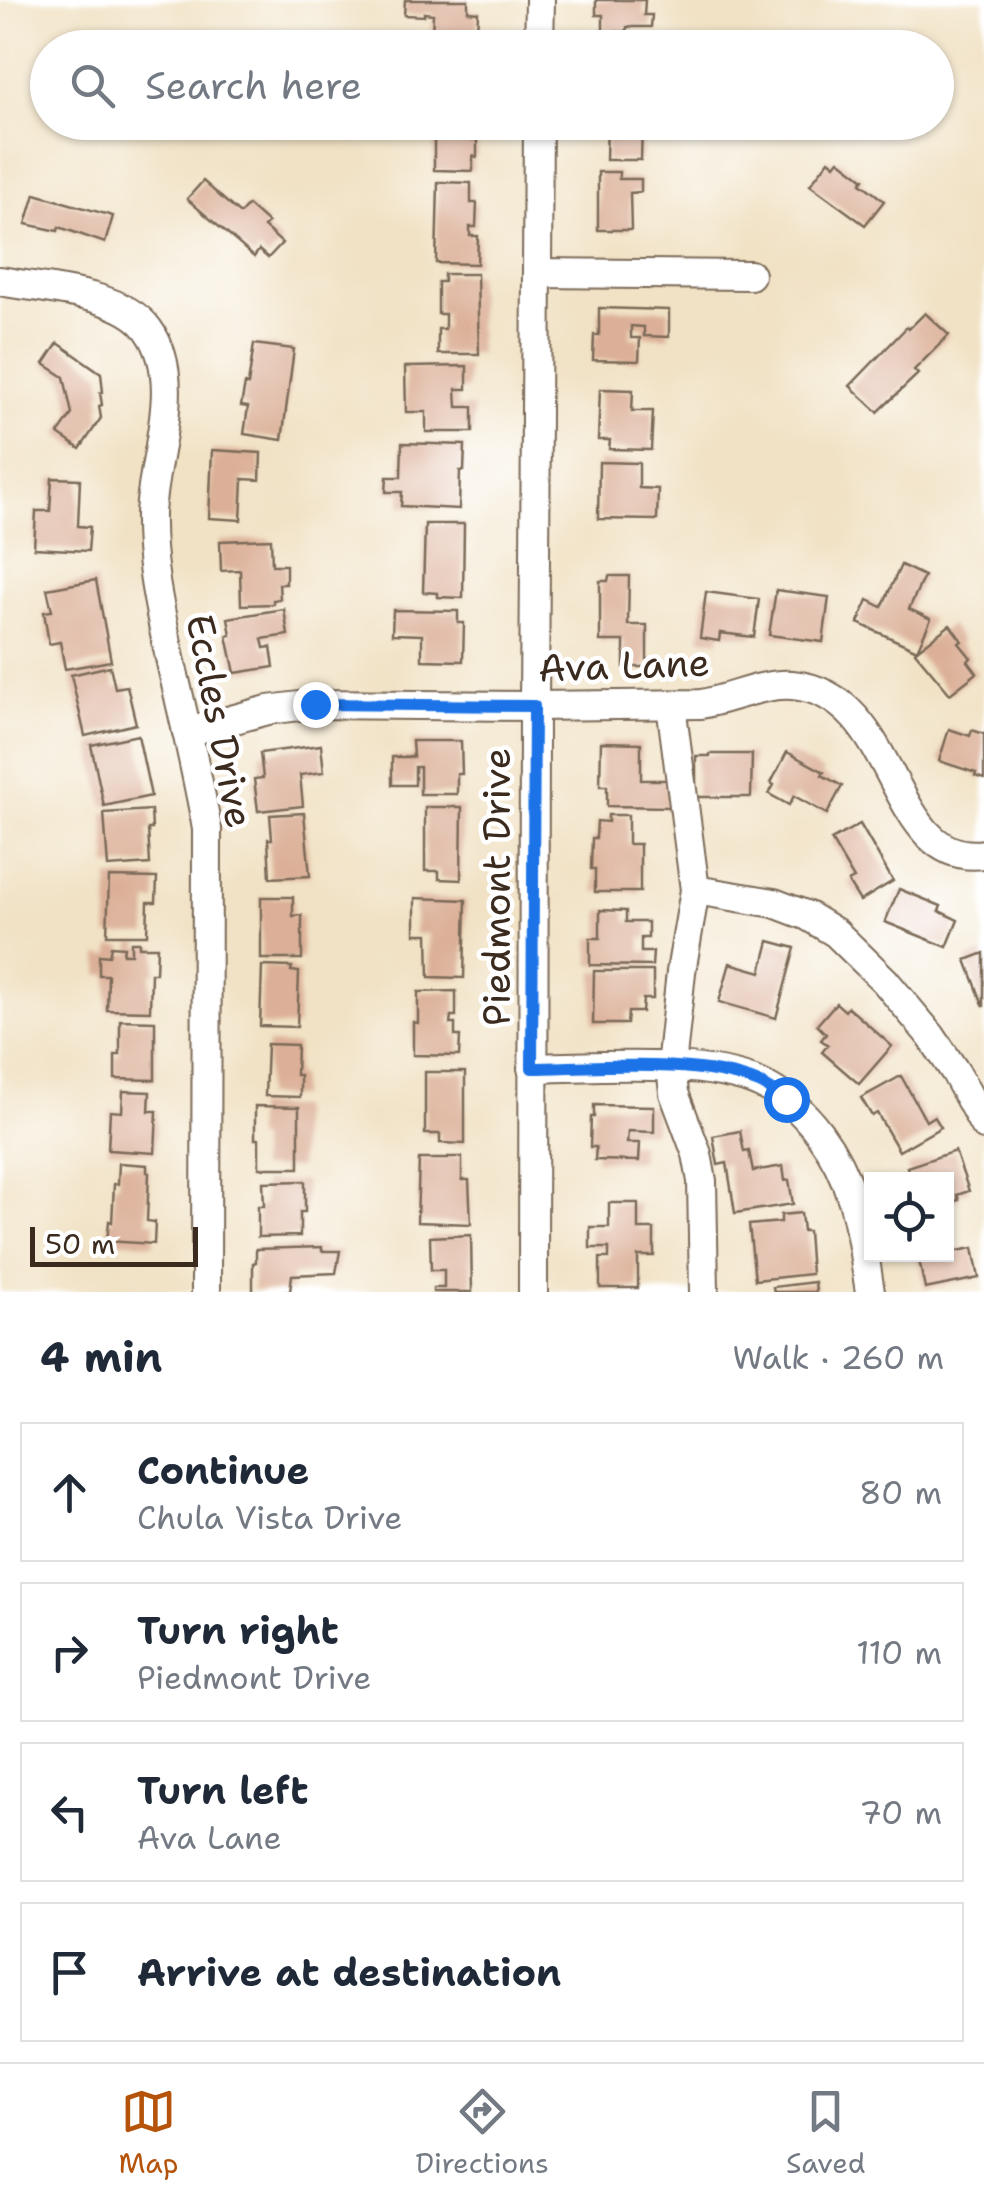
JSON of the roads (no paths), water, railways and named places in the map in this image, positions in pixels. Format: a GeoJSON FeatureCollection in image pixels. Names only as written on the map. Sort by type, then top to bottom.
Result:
{"type":"FeatureCollection","features":[{"type":"Feature","properties":{"kind":"street"},"geometry":{"type":"LineString","coordinates":[[539,30],[540,0]]}},
{"type":"Feature","properties":{"kind":"street","name":"Piedmont Drive"},"geometry":{"type":"LineString","coordinates":[[533,1292],[538,140]]}},
{"type":"Feature","properties":{"kind":"street"},"geometry":{"type":"LineString","coordinates":[[538,273],[750,275]]}},
{"type":"Feature","properties":{"kind":"street","name":"Eccles Drive"},"geometry":{"type":"LineString","coordinates":[[0,282],[103,299],[130,311],[148,328],[161,352],[166,395],[150,510],[150,550],[207,829],[206,1292]]}},
{"type":"Feature","properties":{"kind":"street","name":"Ava Lane"},"geometry":{"type":"LineString","coordinates":[[186,732],[268,710],[315,704],[701,704],[765,687],[793,685],[825,694],[848,709],[868,732],[915,819],[930,837],[950,852],[984,854]]}},
{"type":"Feature","properties":{"kind":"street"},"geometry":{"type":"LineString","coordinates":[[671,704],[695,890],[671,1067],[674,1093],[697,1154],[702,1181],[704,1292]]}},
{"type":"Feature","properties":{"kind":"street"},"geometry":{"type":"LineString","coordinates":[[695,890],[774,904],[808,916],[836,933],[885,981],[931,1036],[984,1124]]}},
{"type":"Feature","properties":{"kind":"street"},"geometry":{"type":"LineString","coordinates":[[532,1068],[671,1067],[722,1072],[760,1083],[786,1099],[814,1125],[839,1165],[853,1201],[870,1292]]}}]}
